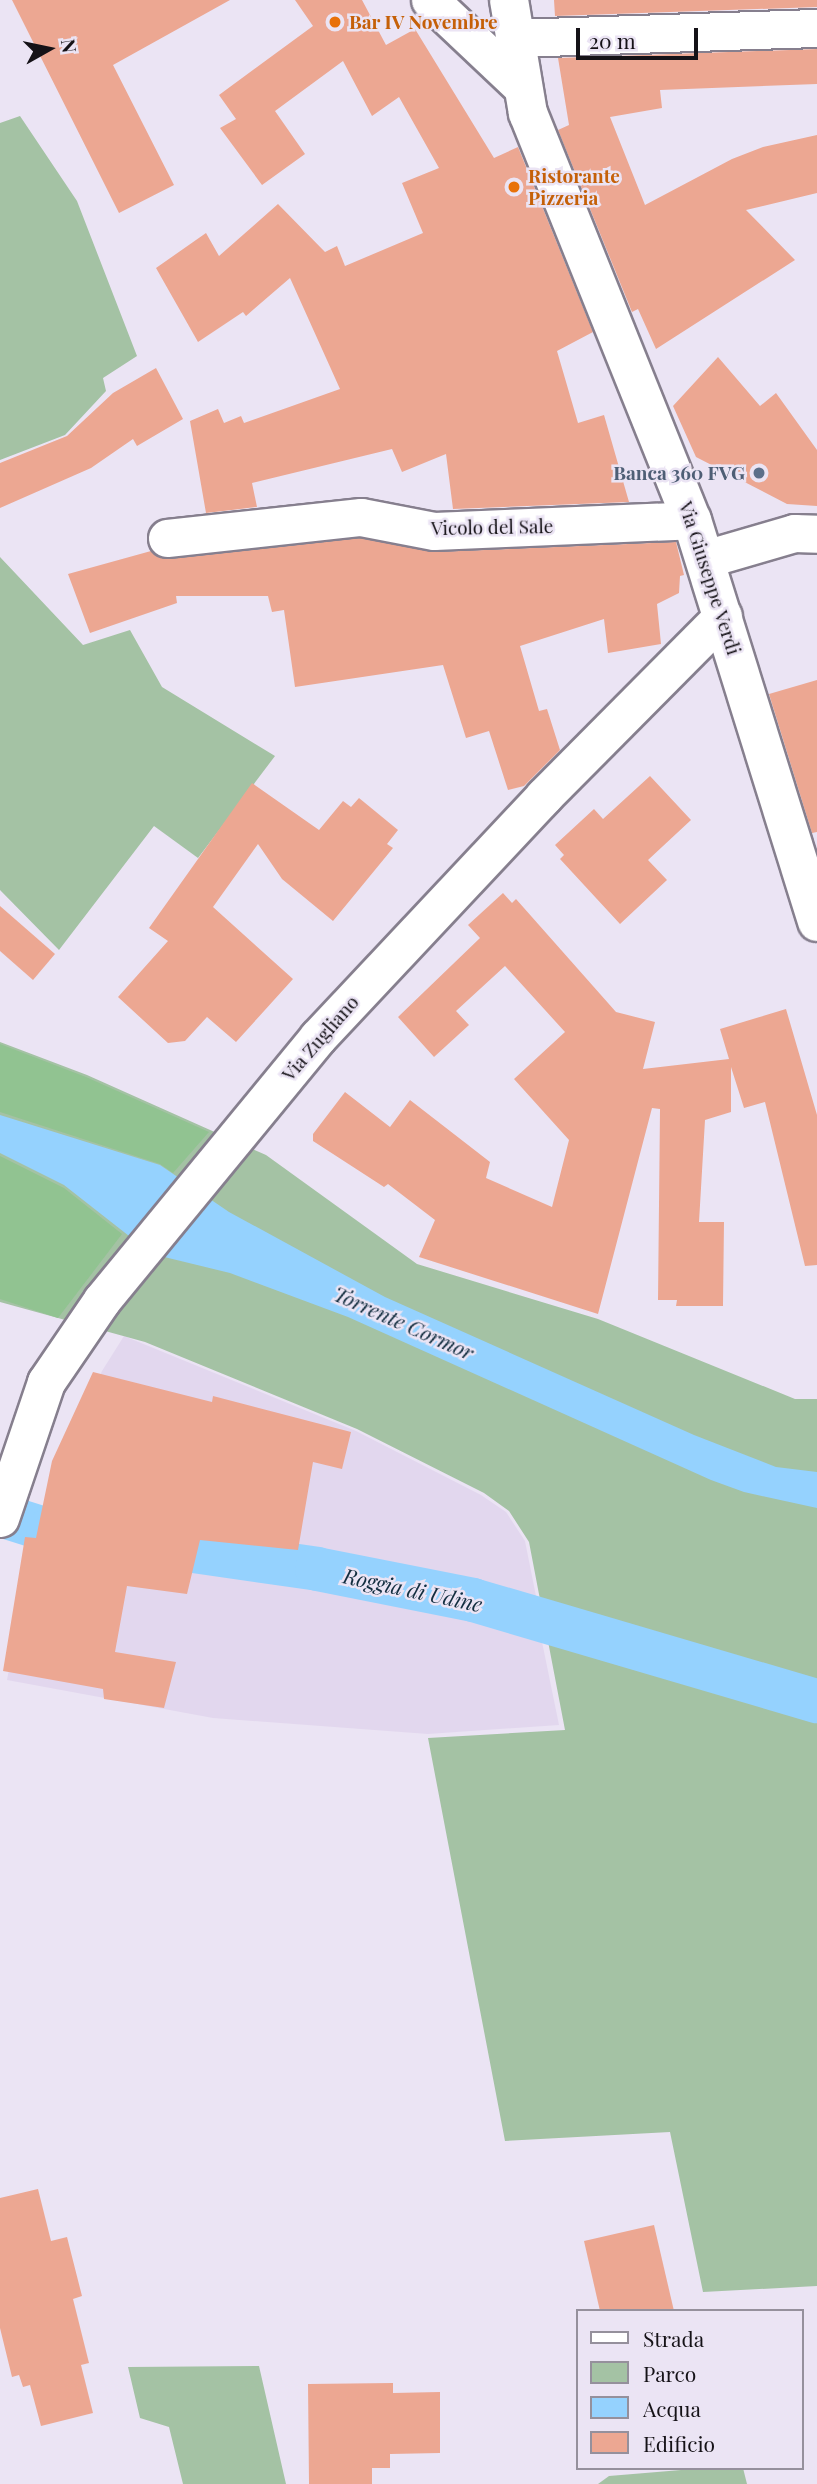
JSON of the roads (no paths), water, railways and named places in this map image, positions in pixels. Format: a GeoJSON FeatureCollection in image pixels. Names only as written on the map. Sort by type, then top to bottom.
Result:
{"type":"FeatureCollection","features":[{"type":"Feature","properties":{"kind":"main road","name":"Via Giuseppe Verdi"},"geometry":{"type":"LineString","coordinates":[[509,0],[520,85],[692,520],[817,922]]}},
{"type":"Feature","properties":{"kind":"street"},"geometry":{"type":"LineString","coordinates":[[430,0],[520,85]]}},
{"type":"Feature","properties":{"kind":"street"},"geometry":{"type":"LineString","coordinates":[[514,38],[817,28]]}},
{"type":"Feature","properties":{"kind":"street","name":"Vicolo del Sale"},"geometry":{"type":"LineString","coordinates":[[167,538],[361,517],[433,531],[692,520]]}},
{"type":"Feature","properties":{"kind":"street"},"geometry":{"type":"LineString","coordinates":[[705,559],[794,533],[817,534]]}},
{"type":"Feature","properties":{"kind":"street","name":"Via Zugliano"},"geometry":{"type":"LineString","coordinates":[[0,1518],[46,1382],[102,1300],[327,1027],[544,796],[723,616]]}},
{"type":"Feature","properties":{"kind":"water","name":"Torrente Cormor"},"geometry":{"type":"Polygon","coordinates":[[[0,1115],[160,1165],[229,1212],[385,1297],[694,1435],[776,1467],[817,1472],[817,1508],[744,1492],[711,1480],[348,1317],[230,1273],[152,1254],[64,1185],[0,1153],[0,1115]]]}},
{"type":"Feature","properties":{"kind":"waterway","name":"Roggia di Udine"},"geometry":{"type":"LineString","coordinates":[[0,1515],[48,1530],[317,1569],[473,1600],[817,1701]]}},
{"type":"Feature","properties":{"kind":"place","name":"Bar IV Novembre"},"geometry":{"type":"Point","coordinates":[335,22]}},
{"type":"Feature","properties":{"kind":"place","name":"Ristorante Pizzeria"},"geometry":{"type":"Point","coordinates":[514,187]}},
{"type":"Feature","properties":{"kind":"place","name":"Banca 360 FVG"},"geometry":{"type":"Point","coordinates":[759,473]}}]}
